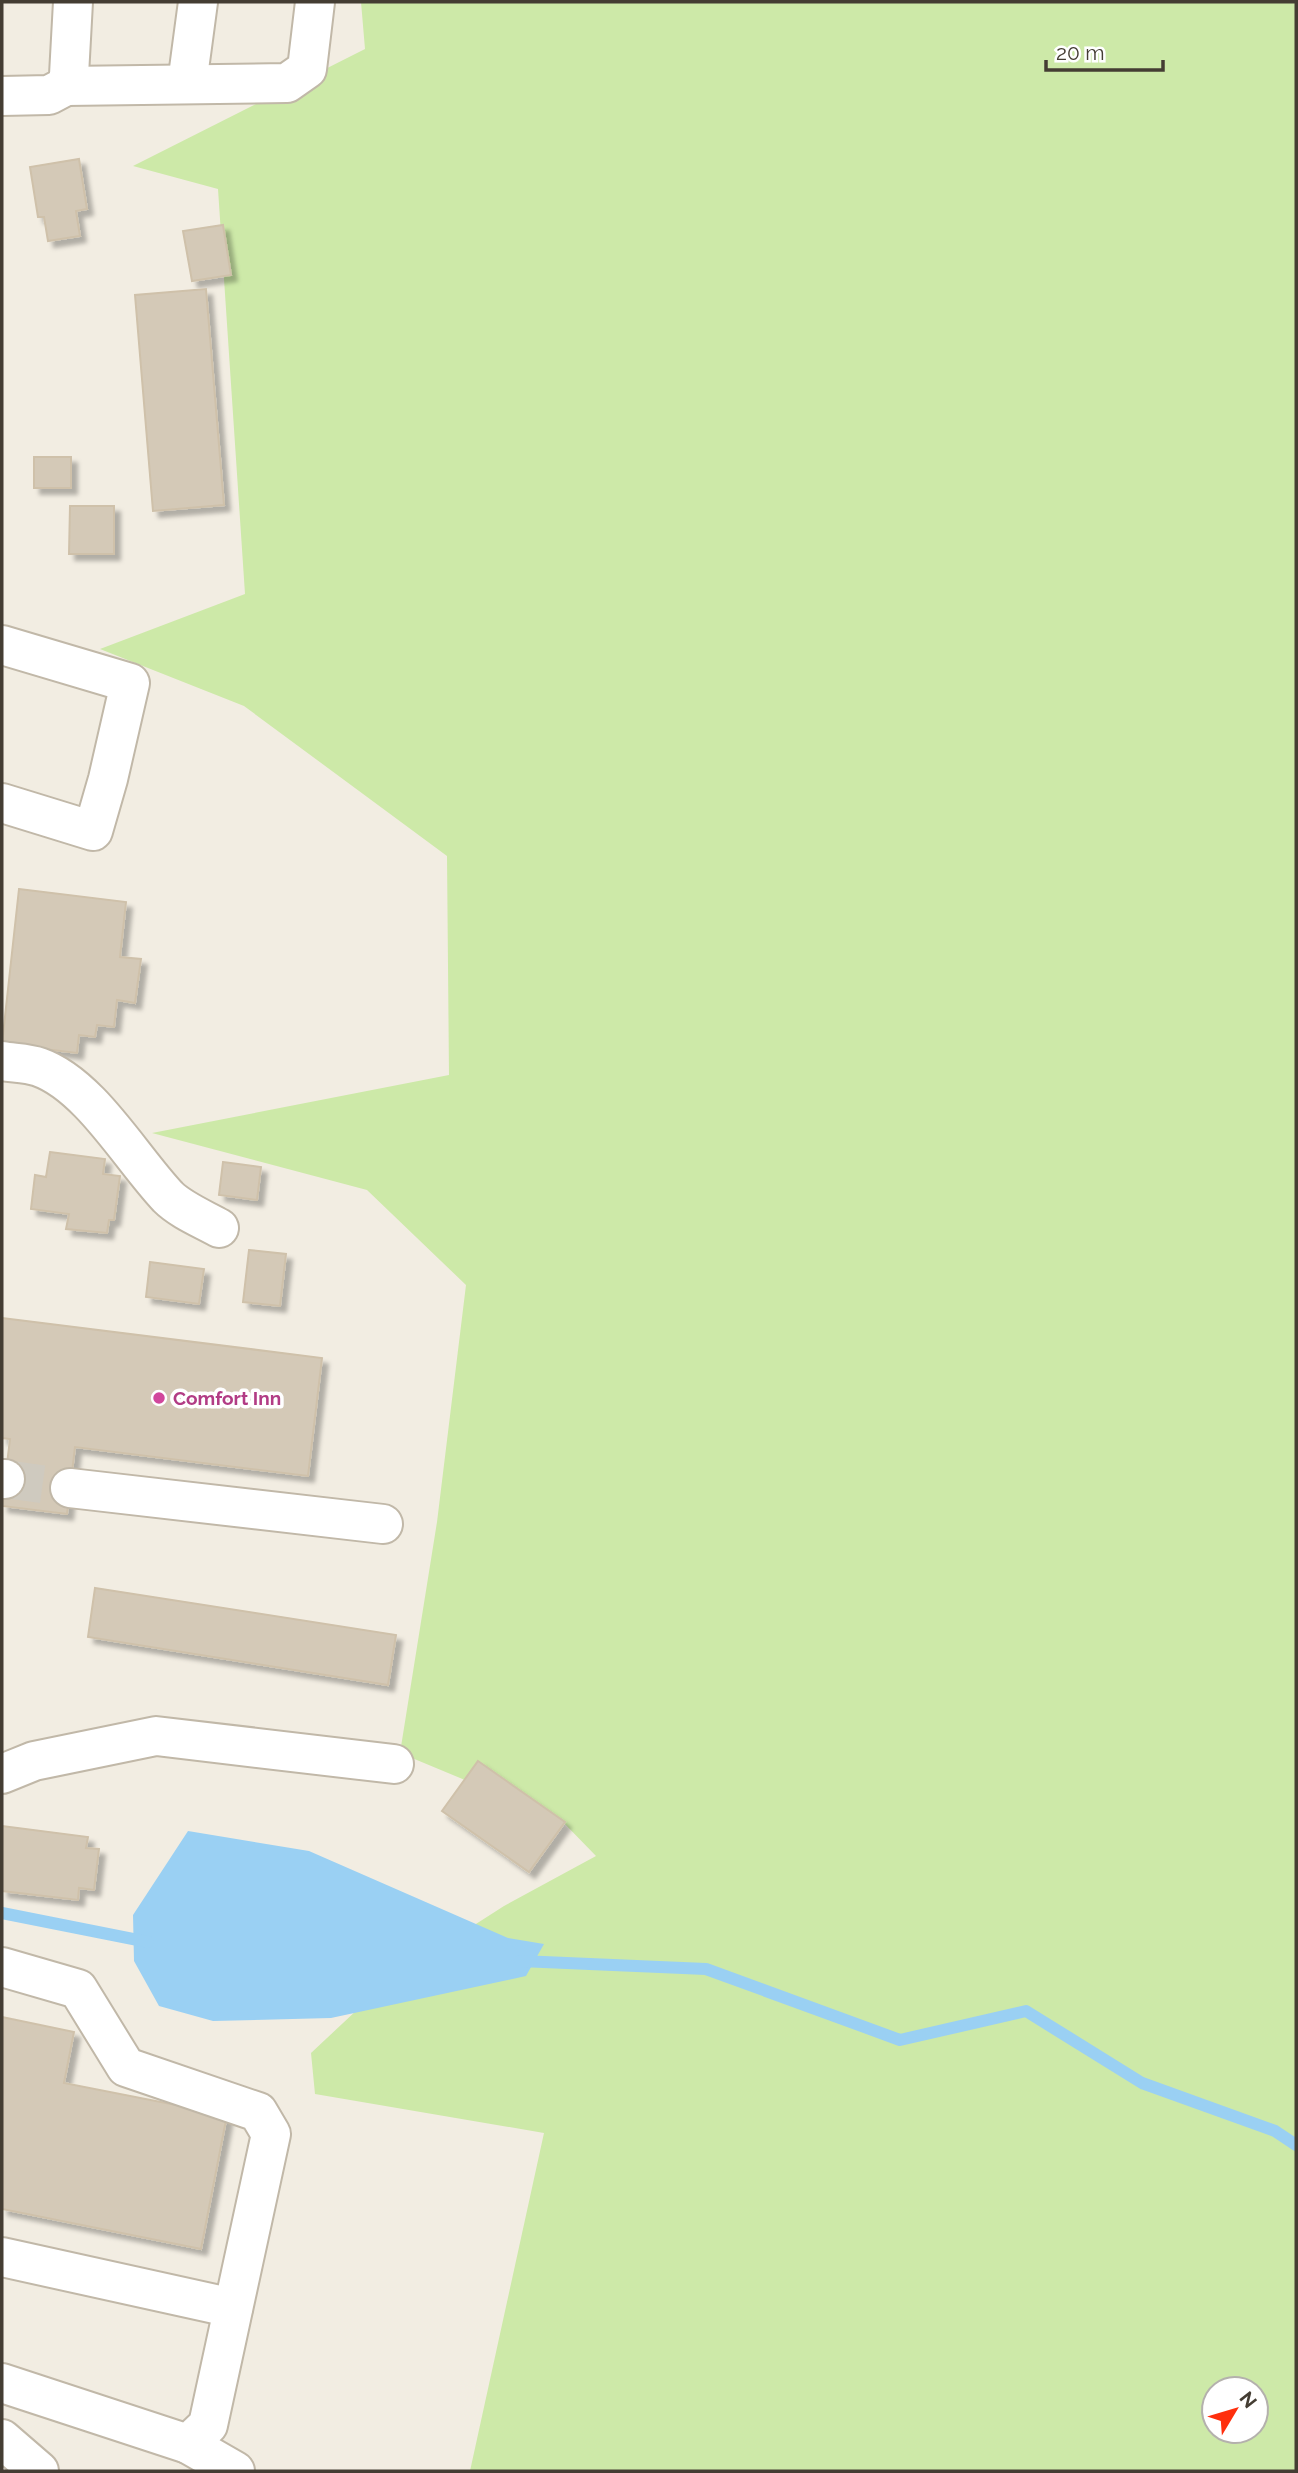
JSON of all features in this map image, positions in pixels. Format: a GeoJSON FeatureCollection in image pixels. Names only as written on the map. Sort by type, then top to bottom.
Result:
{"type":"FeatureCollection","features":[{"type":"Feature","properties":{"kind":"lane"},"geometry":{"type":"LineString","coordinates":[[66,86],[73,2]]}},
{"type":"Feature","properties":{"kind":"lane"},"geometry":{"type":"LineString","coordinates":[[187,84],[198,2]]}},
{"type":"Feature","properties":{"kind":"lane"},"geometry":{"type":"LineString","coordinates":[[2,96],[49,94],[66,86],[287,83],[307,69],[314,2]]}},
{"type":"Feature","properties":{"kind":"lane"},"geometry":{"type":"LineString","coordinates":[[2,645],[130,683],[93,831],[2,803]]}},
{"type":"Feature","properties":{"kind":"lane"},"geometry":{"type":"LineString","coordinates":[[2,1060],[40,1067],[89,1100],[170,1200],[219,1228]]}},
{"type":"Feature","properties":{"kind":"lane"},"geometry":{"type":"LineString","coordinates":[[70,1489],[383,1524]]}},
{"type":"Feature","properties":{"kind":"lane"},"geometry":{"type":"LineString","coordinates":[[2,1774],[34,1761],[156,1736],[394,1764]]}},
{"type":"Feature","properties":{"kind":"lane"},"geometry":{"type":"LineString","coordinates":[[2,1967],[78,1989],[126,2067],[258,2112],[271,2134],[208,2425],[187,2444]]}},
{"type":"Feature","properties":{"kind":"lane"},"geometry":{"type":"LineString","coordinates":[[2,2257],[233,2308]]}},
{"type":"Feature","properties":{"kind":"lane"},"geometry":{"type":"LineString","coordinates":[[2,2383],[187,2444],[235,2471]]}},
{"type":"Feature","properties":{"kind":"lane"},"geometry":{"type":"LineString","coordinates":[[2,2439],[39,2471]]}},
{"type":"Feature","properties":{"kind":"green space"},"geometry":{"type":"Polygon","coordinates":[[[361,2],[1296,2],[1296,2471],[470,2471],[544,2133],[315,2094],[311,2053],[390,1979],[504,1906],[596,1856],[561,1820],[400,1753],[437,1522],[466,1285],[367,1190],[152,1133],[449,1075],[447,856],[244,706],[100,649],[245,594],[218,189],[133,166],[365,49],[361,2]]]}},
{"type":"Feature","properties":{"kind":"water"},"geometry":{"type":"Polygon","coordinates":[[[188,1831],[309,1851],[508,1938],[544,1944],[526,1976],[331,2018],[213,2021],[159,2006],[134,1961],[133,1915],[188,1831]]]}},
{"type":"Feature","properties":{"kind":"building"},"geometry":{"type":"Polygon","coordinates":[[[79,159],[87,209],[76,211],[80,236],[48,241],[44,217],[38,217],[30,167],[79,159]]]}},
{"type":"Feature","properties":{"kind":"building"},"geometry":{"type":"Polygon","coordinates":[[[223,225],[231,275],[192,281],[183,231],[223,225]]]}},
{"type":"Feature","properties":{"kind":"building"},"geometry":{"type":"Polygon","coordinates":[[[206,289],[224,505],[153,511],[135,295],[206,289]]]}},
{"type":"Feature","properties":{"kind":"building"},"geometry":{"type":"Polygon","coordinates":[[[34,457],[71,457],[71,488],[34,488],[34,457]]]}},
{"type":"Feature","properties":{"kind":"building"},"geometry":{"type":"Polygon","coordinates":[[[70,506],[114,506],[114,554],[69,554],[70,506]]]}},
{"type":"Feature","properties":{"kind":"building"},"geometry":{"type":"Polygon","coordinates":[[[19,889],[126,902],[120,957],[141,959],[135,1003],[117,1000],[114,1027],[97,1025],[95,1037],[79,1035],[77,1053],[2,1044],[19,889]]]}},
{"type":"Feature","properties":{"kind":"building"},"geometry":{"type":"Polygon","coordinates":[[[50,1152],[105,1159],[103,1174],[120,1176],[114,1220],[109,1220],[107,1233],[66,1229],[69,1214],[31,1209],[35,1175],[46,1177],[50,1152]]]}},
{"type":"Feature","properties":{"kind":"building"},"geometry":{"type":"Polygon","coordinates":[[[223,1162],[261,1167],[257,1200],[219,1195],[223,1162]]]}},
{"type":"Feature","properties":{"kind":"building"},"geometry":{"type":"Polygon","coordinates":[[[249,1250],[286,1254],[280,1306],[243,1302],[249,1250]]]}},
{"type":"Feature","properties":{"kind":"building"},"geometry":{"type":"Polygon","coordinates":[[[150,1262],[204,1269],[199,1304],[146,1297],[150,1262]]]}},
{"type":"Feature","properties":{"kind":"building","name":"Comfort Inn"},"geometry":{"type":"Polygon","coordinates":[[[2,1318],[322,1358],[308,1476],[75,1447],[67,1514],[2,1506],[10,1439],[2,1438],[2,1318]]]}},
{"type":"Feature","properties":{"kind":"building"},"geometry":{"type":"Polygon","coordinates":[[[95,1588],[396,1635],[388,1685],[88,1637],[95,1588]]]}},
{"type":"Feature","properties":{"kind":"building"},"geometry":{"type":"Polygon","coordinates":[[[478,1761],[565,1822],[529,1872],[442,1811],[478,1761]]]}},
{"type":"Feature","properties":{"kind":"building"},"geometry":{"type":"Polygon","coordinates":[[[2,1826],[88,1837],[86,1848],[99,1849],[94,1890],[79,1888],[78,1900],[2,1891],[2,1826]]]}},
{"type":"Feature","properties":{"kind":"building"},"geometry":{"type":"Polygon","coordinates":[[[2,2017],[74,2032],[64,2083],[227,2115],[201,2249],[2,2209],[2,2017]]]}},
{"type":"Feature","properties":{"kind":"waterway"},"geometry":{"type":"LineString","coordinates":[[2,1913],[148,1942]]}},
{"type":"Feature","properties":{"kind":"waterway"},"geometry":{"type":"LineString","coordinates":[[520,1961],[706,1969],[900,2040],[1026,2011],[1142,2083],[1275,2131],[1296,2145]]}},
{"type":"Feature","properties":{"kind":"tunnel"},"geometry":{"type":"LineString","coordinates":[[5,1479],[70,1488]]}},
{"type":"Feature","properties":{"kind":"place","name":"Comfort Inn"},"geometry":{"type":"Point","coordinates":[159,1398]}}]}
